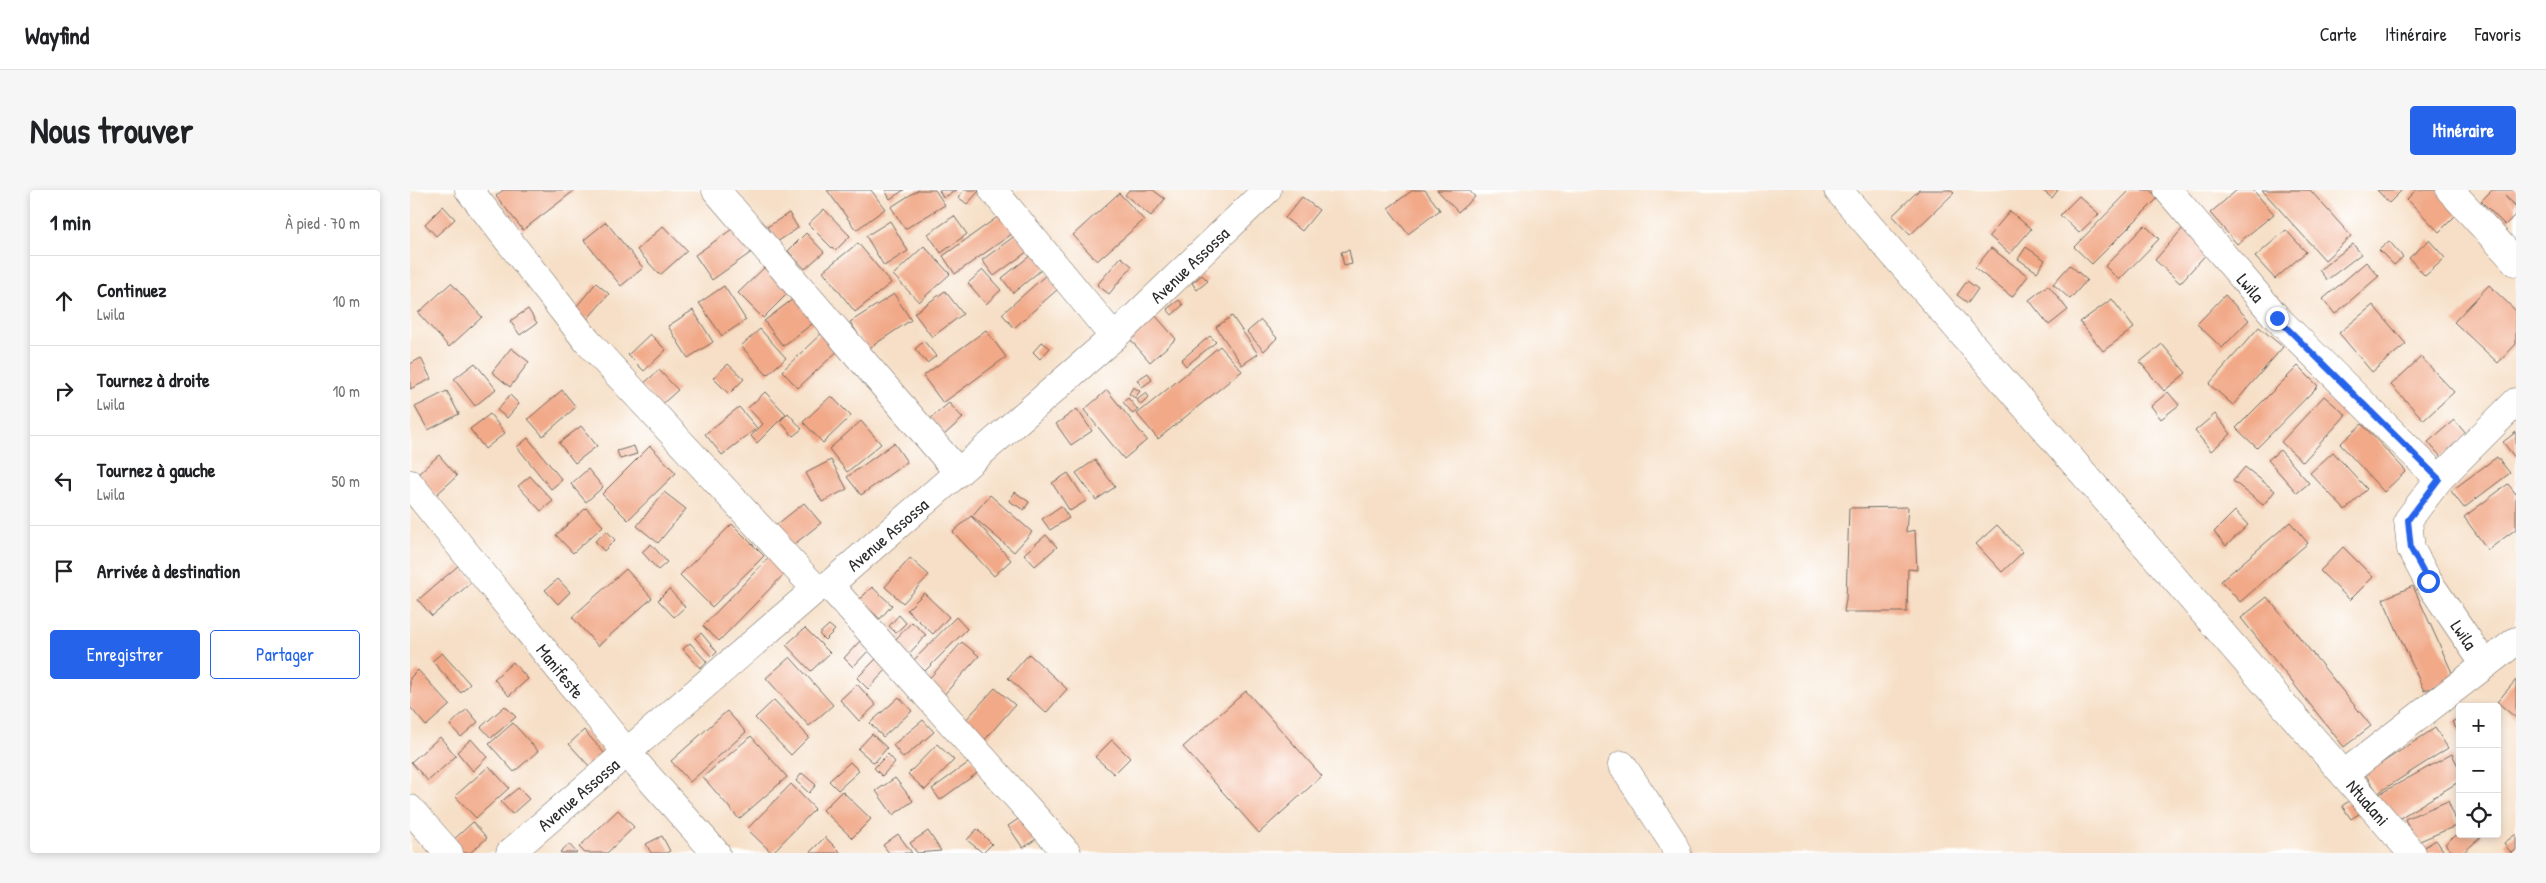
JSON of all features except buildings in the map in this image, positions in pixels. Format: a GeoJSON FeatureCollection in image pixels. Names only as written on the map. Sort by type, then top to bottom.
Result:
{"type":"FeatureCollection","features":[{"type":"Feature","properties":{"kind":"street"},"geometry":{"type":"LineString","coordinates":[[469,190],[587,341],[823,587],[1067,853]]}},
{"type":"Feature","properties":{"kind":"street"},"geometry":{"type":"LineString","coordinates":[[716,190],[958,472]]}},
{"type":"Feature","properties":{"kind":"street"},"geometry":{"type":"LineString","coordinates":[[993,190],[1114,337]]}},
{"type":"Feature","properties":{"kind":"street","name":"Ntualani"},"geometry":{"type":"LineString","coordinates":[[1838,190],[2412,853]]}},
{"type":"Feature","properties":{"kind":"street","name":"Lwila"},"geometry":{"type":"LineString","coordinates":[[2168,190],[2277,318],[2439,479],[2408,520],[2411,549],[2428,581],[2485,665]]}},
{"type":"Feature","properties":{"kind":"street"},"geometry":{"type":"LineString","coordinates":[[2450,190],[2516,262]]}},
{"type":"Feature","properties":{"kind":"street","name":"Avenue Assossa"},"geometry":{"type":"LineString","coordinates":[[510,853],[1114,337],[1255,194]]}},
{"type":"Feature","properties":{"kind":"street"},"geometry":{"type":"LineString","coordinates":[[2439,479],[2516,402]]}},
{"type":"Feature","properties":{"kind":"street","name":"Manifeste"},"geometry":{"type":"LineString","coordinates":[[410,484],[627,753],[716,853]]}},
{"type":"Feature","properties":{"kind":"street"},"geometry":{"type":"LineString","coordinates":[[2344,774],[2515,644]]}},
{"type":"Feature","properties":{"kind":"street"},"geometry":{"type":"LineString","coordinates":[[1622,765],[1672,841],[1677,853]]}},
{"type":"Feature","properties":{"kind":"street"},"geometry":{"type":"LineString","coordinates":[[410,808],[449,853]]}},
{"type":"Feature","properties":{"kind":"route"},"geometry":{"type":"LineString","coordinates":[[2277,318],[2439,479],[2408,520],[2411,549],[2428,581]]}}]}
